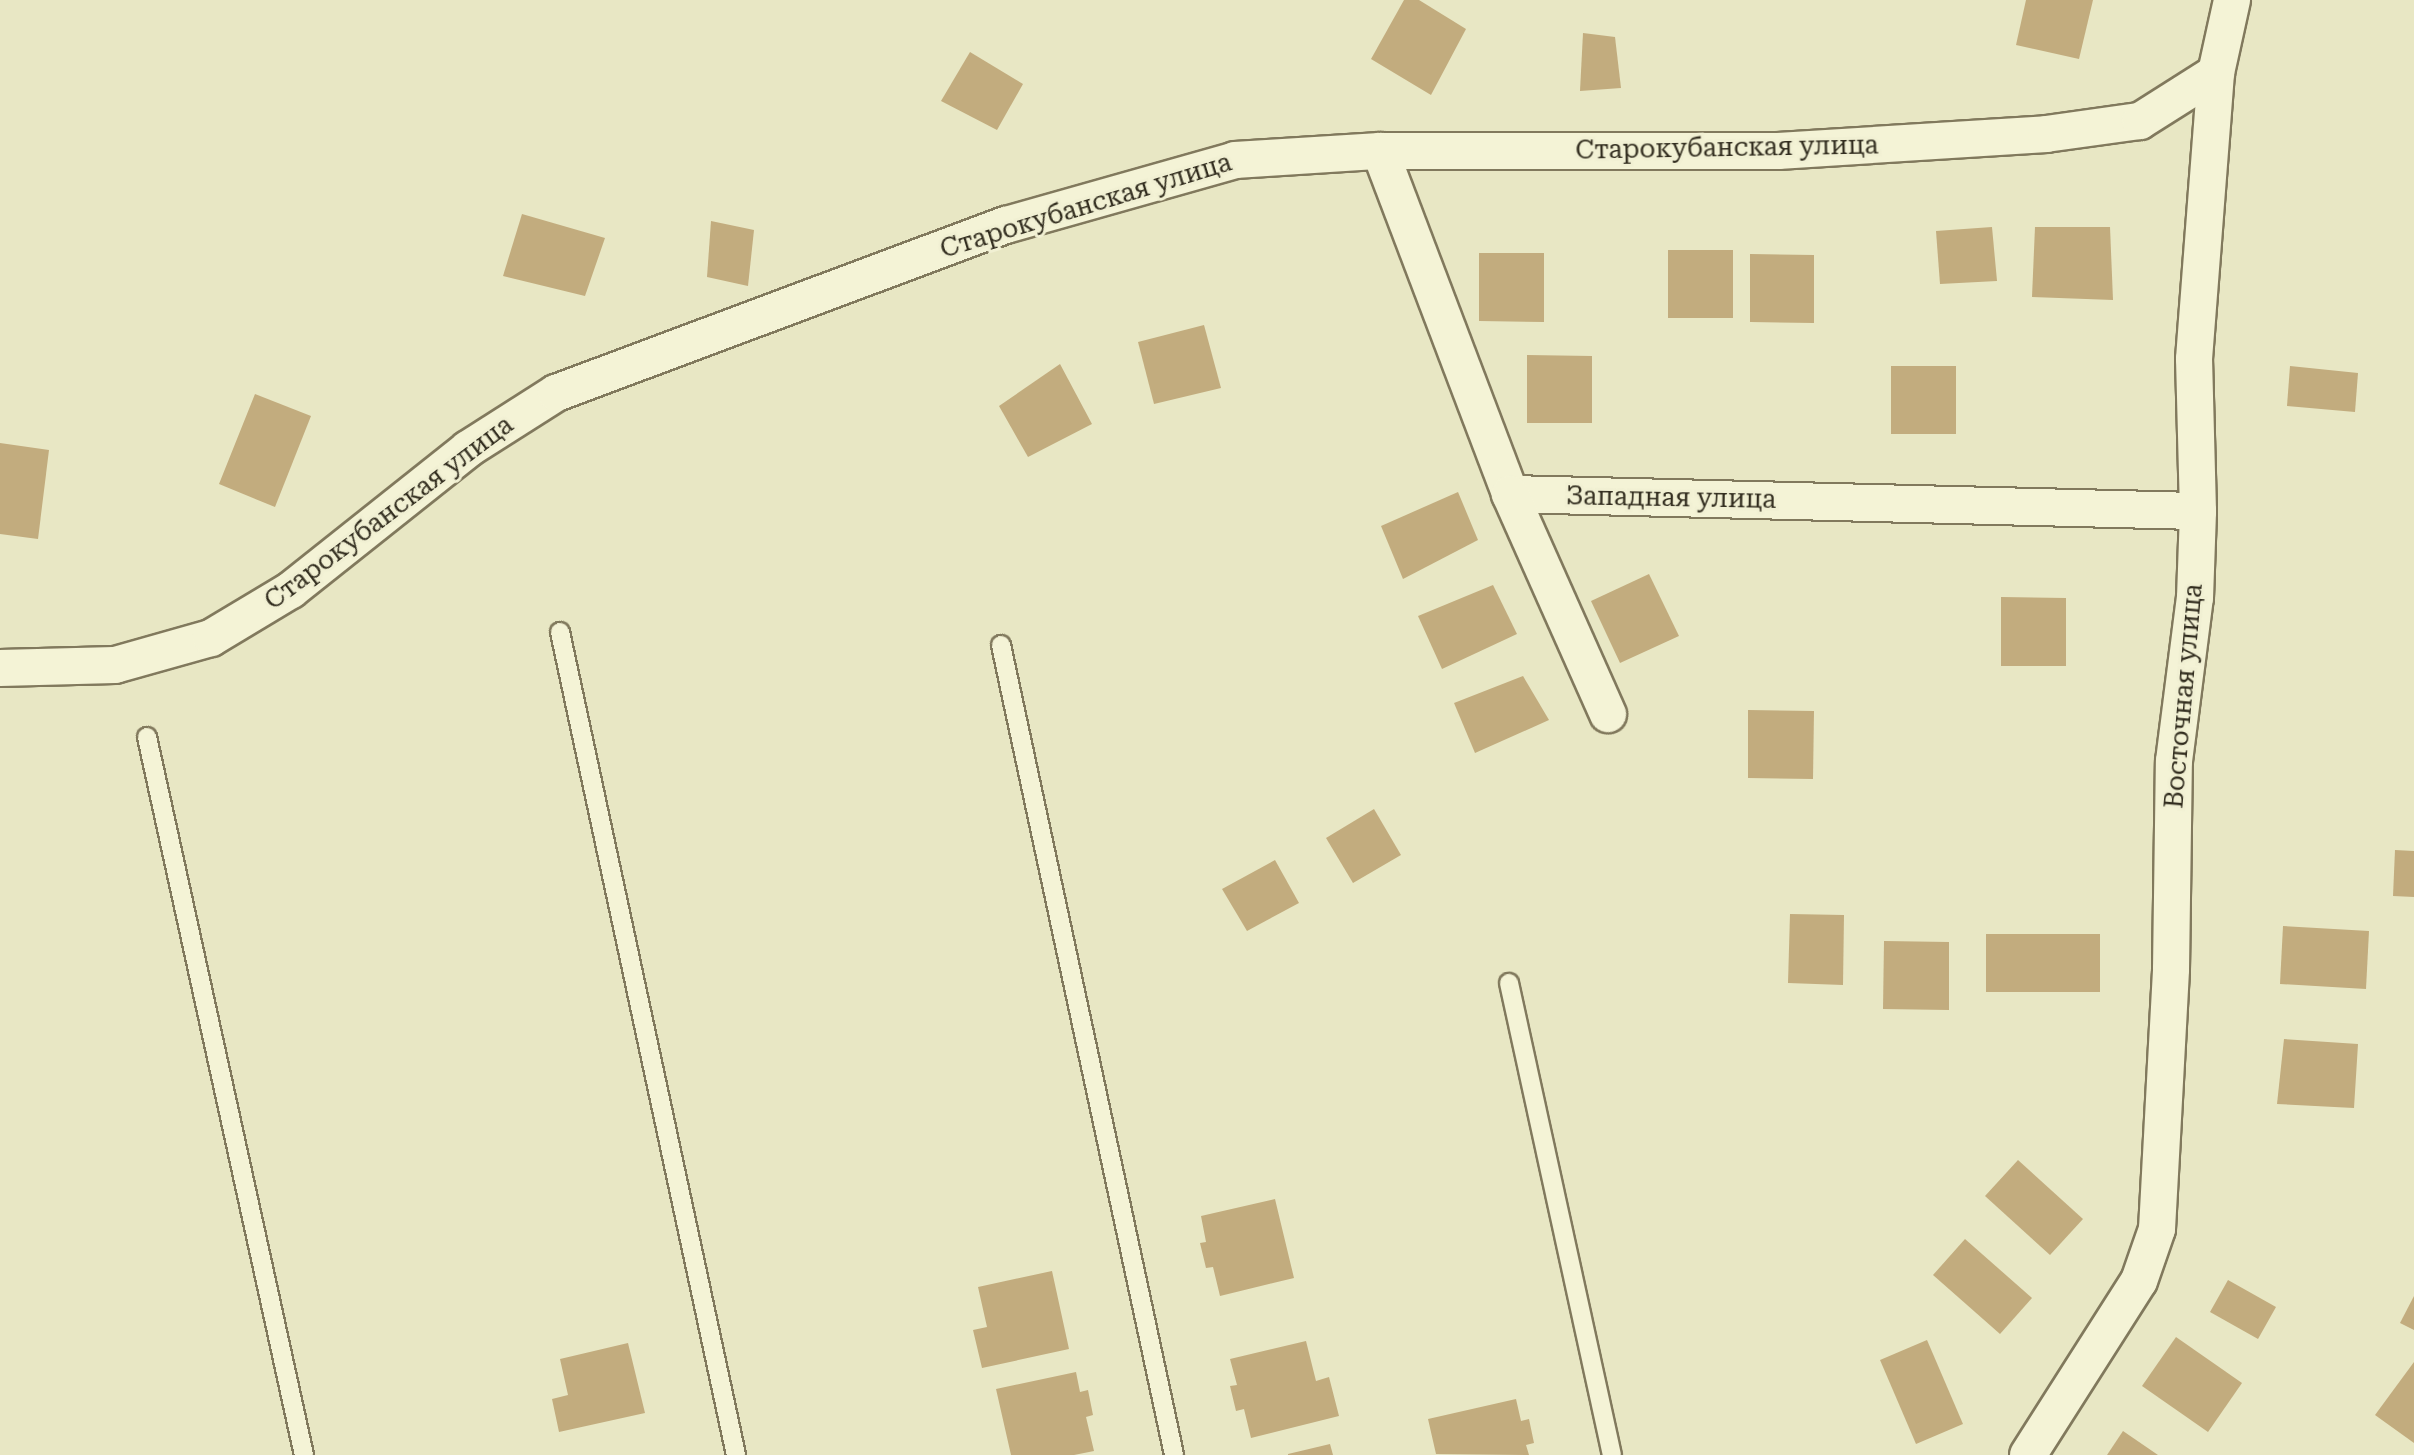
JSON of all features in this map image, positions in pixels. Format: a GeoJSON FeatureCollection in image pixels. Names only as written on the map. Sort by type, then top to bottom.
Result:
{"type":"FeatureCollection","features":[{"type":"Feature","properties":{"kind":"street","name":"Восточная улица"},"geometry":{"type":"LineString","coordinates":[[2028,1455],[2139,1281],[2157,1229],[2171,969],[2174,761],[2195,598],[2198,511],[2194,359],[2216,73],[2232,0]]}},
{"type":"Feature","properties":{"kind":"street","name":"Старокубанская улица"},"geometry":{"type":"LineString","coordinates":[[0,668],[115,665],[211,638],[291,590],[468,449],[556,393],[1006,225],[1235,160],[1380,151],[1778,151],[2046,134],[2140,121],[2216,73]]}},
{"type":"Feature","properties":{"kind":"street"},"geometry":{"type":"LineString","coordinates":[[1380,151],[1510,494],[1608,714]]}},
{"type":"Feature","properties":{"kind":"street","name":"Западная улица"},"geometry":{"type":"LineString","coordinates":[[1510,494],[2198,511]]}},
{"type":"Feature","properties":{"kind":"lane"},"geometry":{"type":"LineString","coordinates":[[560,632],[736,1455]]}},
{"type":"Feature","properties":{"kind":"lane"},"geometry":{"type":"LineString","coordinates":[[1001,645],[1174,1455]]}},
{"type":"Feature","properties":{"kind":"lane"},"geometry":{"type":"LineString","coordinates":[[147,737],[304,1455]]}},
{"type":"Feature","properties":{"kind":"lane"},"geometry":{"type":"LineString","coordinates":[[1509,983],[1612,1455]]}},
{"type":"Feature","properties":{"kind":"building"},"geometry":{"type":"Polygon","coordinates":[[[1404,0],[1419,0],[1466,29],[1431,95],[1371,59],[1404,0]]]}},
{"type":"Feature","properties":{"kind":"building"},"geometry":{"type":"Polygon","coordinates":[[[2026,0],[2093,0],[2079,59],[2016,45],[2026,0]]]}},
{"type":"Feature","properties":{"kind":"building"},"geometry":{"type":"Polygon","coordinates":[[[1583,33],[1615,37],[1621,88],[1580,91],[1583,33]]]}},
{"type":"Feature","properties":{"kind":"building"},"geometry":{"type":"Polygon","coordinates":[[[970,52],[1023,84],[997,130],[941,101],[970,52]]]}},
{"type":"Feature","properties":{"kind":"building"},"geometry":{"type":"Polygon","coordinates":[[[522,214],[605,238],[585,296],[503,276],[522,214]]]}},
{"type":"Feature","properties":{"kind":"building"},"geometry":{"type":"Polygon","coordinates":[[[711,221],[754,230],[748,286],[707,277],[711,221]]]}},
{"type":"Feature","properties":{"kind":"building"},"geometry":{"type":"Polygon","coordinates":[[[1992,227],[1997,281],[1940,284],[1936,231],[1992,227]]]}},
{"type":"Feature","properties":{"kind":"building"},"geometry":{"type":"Polygon","coordinates":[[[2035,227],[2110,227],[2113,300],[2032,297],[2035,227]]]}},
{"type":"Feature","properties":{"kind":"building"},"geometry":{"type":"Polygon","coordinates":[[[1668,250],[1733,250],[1733,318],[1668,318],[1668,250]]]}},
{"type":"Feature","properties":{"kind":"building"},"geometry":{"type":"Polygon","coordinates":[[[1479,253],[1544,253],[1544,322],[1479,321],[1479,253]]]}},
{"type":"Feature","properties":{"kind":"building"},"geometry":{"type":"Polygon","coordinates":[[[1750,254],[1814,255],[1814,323],[1750,322],[1750,254]]]}},
{"type":"Feature","properties":{"kind":"building"},"geometry":{"type":"Polygon","coordinates":[[[1204,325],[1221,388],[1154,404],[1138,342],[1204,325]]]}},
{"type":"Feature","properties":{"kind":"building"},"geometry":{"type":"Polygon","coordinates":[[[1527,355],[1592,356],[1592,423],[1527,423],[1527,355]]]}},
{"type":"Feature","properties":{"kind":"building"},"geometry":{"type":"Polygon","coordinates":[[[1060,364],[1092,424],[1028,457],[999,406],[1060,364]]]}},
{"type":"Feature","properties":{"kind":"building"},"geometry":{"type":"Polygon","coordinates":[[[1891,366],[1956,366],[1956,434],[1891,434],[1891,366]]]}},
{"type":"Feature","properties":{"kind":"building"},"geometry":{"type":"Polygon","coordinates":[[[2290,366],[2358,373],[2355,412],[2287,406],[2290,366]]]}},
{"type":"Feature","properties":{"kind":"building"},"geometry":{"type":"Polygon","coordinates":[[[255,394],[311,416],[275,507],[219,484],[255,394]]]}},
{"type":"Feature","properties":{"kind":"building"},"geometry":{"type":"Polygon","coordinates":[[[0,443],[49,450],[38,539],[0,534],[0,443]]]}},
{"type":"Feature","properties":{"kind":"building"},"geometry":{"type":"Polygon","coordinates":[[[1458,492],[1478,540],[1403,579],[1381,526],[1458,492]]]}},
{"type":"Feature","properties":{"kind":"building"},"geometry":{"type":"Polygon","coordinates":[[[1649,574],[1679,636],[1620,663],[1591,601],[1649,574]]]}},
{"type":"Feature","properties":{"kind":"building"},"geometry":{"type":"Polygon","coordinates":[[[1493,585],[1517,634],[1442,669],[1418,616],[1493,585]]]}},
{"type":"Feature","properties":{"kind":"building"},"geometry":{"type":"Polygon","coordinates":[[[2001,597],[2066,598],[2066,666],[2001,666],[2001,597]]]}},
{"type":"Feature","properties":{"kind":"building"},"geometry":{"type":"Polygon","coordinates":[[[1523,676],[1549,720],[1475,753],[1454,703],[1523,676]]]}},
{"type":"Feature","properties":{"kind":"building"},"geometry":{"type":"Polygon","coordinates":[[[1748,710],[1814,711],[1813,779],[1748,778],[1748,710]]]}},
{"type":"Feature","properties":{"kind":"building"},"geometry":{"type":"Polygon","coordinates":[[[1374,809],[1401,855],[1353,883],[1326,838],[1374,809]]]}},
{"type":"Feature","properties":{"kind":"building"},"geometry":{"type":"Polygon","coordinates":[[[2395,850],[2414,851],[2414,897],[2393,896],[2395,850]]]}},
{"type":"Feature","properties":{"kind":"building"},"geometry":{"type":"Polygon","coordinates":[[[1275,860],[1299,903],[1247,931],[1222,889],[1275,860]]]}},
{"type":"Feature","properties":{"kind":"building"},"geometry":{"type":"Polygon","coordinates":[[[1790,914],[1844,915],[1843,985],[1788,983],[1790,914]]]}},
{"type":"Feature","properties":{"kind":"building"},"geometry":{"type":"Polygon","coordinates":[[[2283,926],[2369,931],[2366,989],[2280,984],[2283,926]]]}},
{"type":"Feature","properties":{"kind":"building"},"geometry":{"type":"Polygon","coordinates":[[[1986,934],[2100,934],[2100,992],[1986,992],[1986,934]]]}},
{"type":"Feature","properties":{"kind":"building"},"geometry":{"type":"Polygon","coordinates":[[[1884,941],[1949,942],[1949,1010],[1883,1009],[1884,941]]]}},
{"type":"Feature","properties":{"kind":"building"},"geometry":{"type":"Polygon","coordinates":[[[2284,1039],[2358,1044],[2354,1108],[2277,1104],[2284,1039]]]}},
{"type":"Feature","properties":{"kind":"building"},"geometry":{"type":"Polygon","coordinates":[[[2018,1160],[2083,1219],[2050,1255],[1985,1196],[2018,1160]]]}},
{"type":"Feature","properties":{"kind":"building"},"geometry":{"type":"Polygon","coordinates":[[[1275,1199],[1294,1278],[1220,1296],[1213,1267],[1206,1268],[1200,1243],[1206,1242],[1201,1216],[1275,1199]]]}},
{"type":"Feature","properties":{"kind":"building"},"geometry":{"type":"Polygon","coordinates":[[[1965,1239],[2032,1298],[2000,1334],[1933,1275],[1965,1239]]]}},
{"type":"Feature","properties":{"kind":"building"},"geometry":{"type":"Polygon","coordinates":[[[1052,1271],[1069,1349],[982,1368],[973,1330],[987,1327],[978,1287],[1052,1271]]]}},
{"type":"Feature","properties":{"kind":"building"},"geometry":{"type":"Polygon","coordinates":[[[2228,1280],[2276,1307],[2258,1339],[2210,1312],[2228,1280]]]}},
{"type":"Feature","properties":{"kind":"building"},"geometry":{"type":"Polygon","coordinates":[[[2414,1296],[2414,1330],[2400,1323],[2414,1296]]]}},
{"type":"Feature","properties":{"kind":"building"},"geometry":{"type":"Polygon","coordinates":[[[2176,1337],[2242,1383],[2208,1432],[2142,1386],[2176,1337]]]}},
{"type":"Feature","properties":{"kind":"building"},"geometry":{"type":"Polygon","coordinates":[[[1927,1340],[1963,1424],[1916,1444],[1880,1360],[1927,1340]]]}},
{"type":"Feature","properties":{"kind":"building"},"geometry":{"type":"Polygon","coordinates":[[[1306,1341],[1316,1381],[1329,1377],[1339,1416],[1251,1438],[1244,1409],[1236,1411],[1230,1386],[1237,1385],[1230,1359],[1306,1341]]]}},
{"type":"Feature","properties":{"kind":"building"},"geometry":{"type":"Polygon","coordinates":[[[628,1343],[645,1413],[559,1432],[552,1399],[568,1395],[560,1359],[628,1343]]]}},
{"type":"Feature","properties":{"kind":"building"},"geometry":{"type":"Polygon","coordinates":[[[2414,1362],[2414,1443],[2375,1415],[2414,1362]]]}},
{"type":"Feature","properties":{"kind":"building"},"geometry":{"type":"Polygon","coordinates":[[[1076,1372],[1080,1392],[1088,1390],[1093,1415],[1086,1417],[1094,1451],[1074,1455],[1011,1455],[996,1389],[1076,1372]]]}},
{"type":"Feature","properties":{"kind":"building"},"geometry":{"type":"Polygon","coordinates":[[[1516,1399],[1521,1421],[1529,1419],[1534,1443],[1526,1445],[1529,1455],[1436,1454],[1428,1419],[1516,1399]]]}},
{"type":"Feature","properties":{"kind":"building"},"geometry":{"type":"Polygon","coordinates":[[[2123,1431],[2158,1455],[2107,1455],[2123,1431]]]}},
{"type":"Feature","properties":{"kind":"building"},"geometry":{"type":"Polygon","coordinates":[[[1330,1444],[1333,1455],[1288,1455],[1288,1454],[1330,1444]]]}}]}
